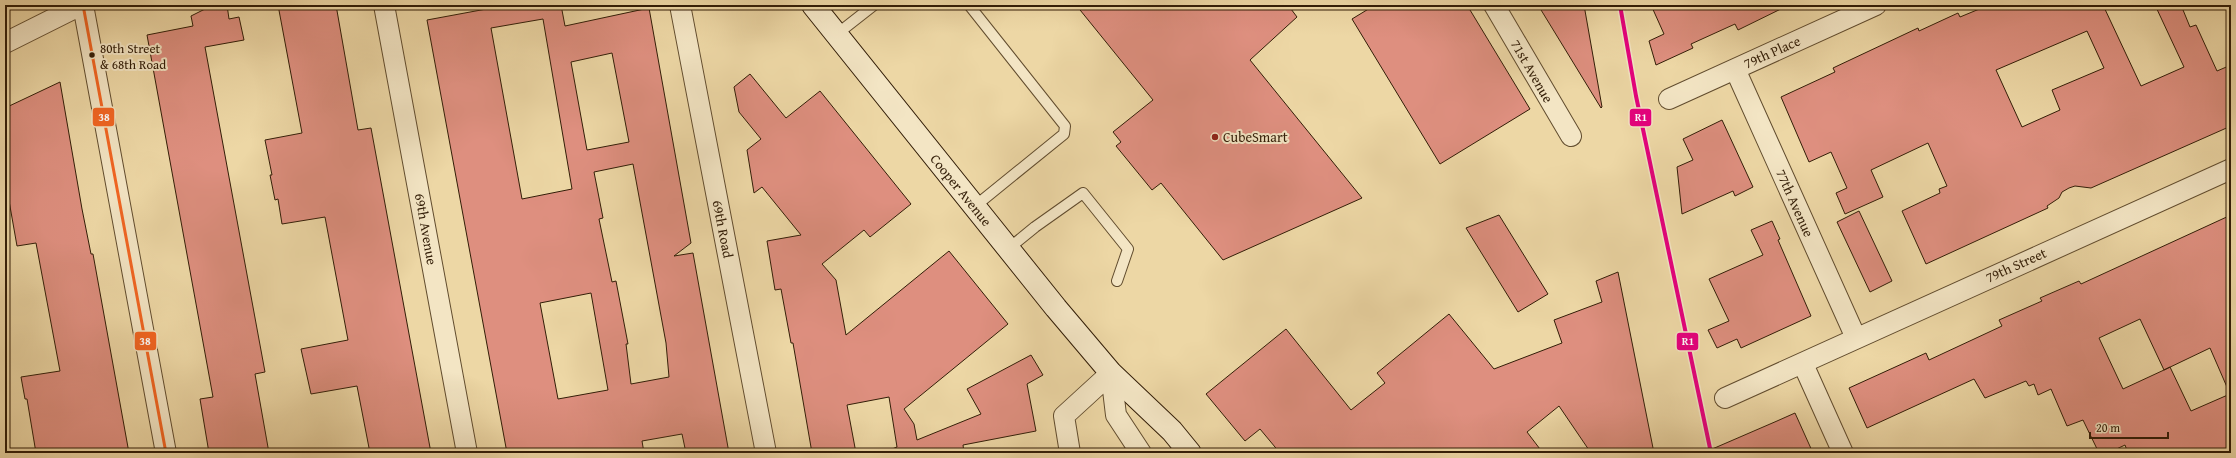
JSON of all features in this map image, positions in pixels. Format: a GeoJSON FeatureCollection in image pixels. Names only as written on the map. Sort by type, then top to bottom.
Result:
{"type":"FeatureCollection","features":[{"type":"Feature","properties":{"kind":"main road","name":"Cooper Avenue"},"geometry":{"type":"LineString","coordinates":[[813,5],[838,34],[1008,249],[1111,373],[1172,431],[1190,453]]}},
{"type":"Feature","properties":{"kind":"street"},"geometry":{"type":"LineString","coordinates":[[5,43],[82,5],[166,453]]}},
{"type":"Feature","properties":{"kind":"street","name":"69th Avenue"},"geometry":{"type":"LineString","coordinates":[[384,5],[467,453]]}},
{"type":"Feature","properties":{"kind":"street","name":"69th Road"},"geometry":{"type":"LineString","coordinates":[[680,5],[766,453]]}},
{"type":"Feature","properties":{"kind":"street","name":"71st Avenue"},"geometry":{"type":"LineString","coordinates":[[1494,5],[1571,136]]}},
{"type":"Feature","properties":{"kind":"street","name":"79th Place"},"geometry":{"type":"LineString","coordinates":[[1669,99],[1876,5]]}},
{"type":"Feature","properties":{"kind":"street","name":"77th Avenue"},"geometry":{"type":"LineString","coordinates":[[1735,69],[1856,338]]}},
{"type":"Feature","properties":{"kind":"street","name":"79th Street"},"geometry":{"type":"LineString","coordinates":[[1725,398],[2231,169]]}},
{"type":"Feature","properties":{"kind":"street"},"geometry":{"type":"LineString","coordinates":[[1803,364],[1843,453]]}},
{"type":"Feature","properties":{"kind":"street"},"geometry":{"type":"LineString","coordinates":[[1070,453],[1064,416],[1111,373]]}},
{"type":"Feature","properties":{"kind":"street"},"geometry":{"type":"LineString","coordinates":[[1111,373],[1116,415],[1141,453]]}},
{"type":"Feature","properties":{"kind":"lane"},"geometry":{"type":"LineString","coordinates":[[838,34],[874,5]]}},
{"type":"Feature","properties":{"kind":"lane"},"geometry":{"type":"LineString","coordinates":[[969,5],[1065,126],[1064,134],[974,207]]}},
{"type":"Feature","properties":{"kind":"lane"},"geometry":{"type":"LineString","coordinates":[[1008,249],[1035,227],[1083,193],[1128,249],[1117,281]]}},
{"type":"Feature","properties":{"kind":"building"},"geometry":{"type":"Polygon","coordinates":[[[213,5],[227,5],[229,19],[239,17],[244,40],[205,47],[265,372],[255,374],[269,453],[209,453],[200,399],[213,397],[147,35],[193,26],[191,16],[213,5]]]}},
{"type":"Feature","properties":{"kind":"building"},"geometry":{"type":"Polygon","coordinates":[[[278,5],[336,5],[358,130],[371,128],[431,453],[370,453],[357,386],[311,394],[301,349],[348,340],[325,217],[282,224],[278,199],[275,200],[265,140],[302,133],[278,5]]]}},
{"type":"Feature","properties":{"kind":"building"},"geometry":{"type":"Polygon","coordinates":[[[508,5],[561,5],[565,26],[649,8],[691,243],[674,256],[693,253],[729,453],[686,453],[682,434],[642,441],[644,453],[507,453],[427,20],[508,5]],[[543,19],[491,28],[522,199],[572,189],[543,19]],[[612,53],[571,62],[587,150],[629,142],[612,53]],[[633,164],[594,172],[603,218],[599,219],[612,282],[616,281],[628,344],[626,344],[631,384],[669,377],[666,343],[633,164]],[[591,293],[540,303],[558,399],[608,390],[591,293]]]}},
{"type":"Feature","properties":{"kind":"building","name":"CubeSmart"},"geometry":{"type":"Polygon","coordinates":[[[1076,5],[1288,5],[1297,17],[1250,60],[1362,198],[1223,260],[1161,183],[1152,190],[1116,146],[1121,142],[1113,132],[1153,100],[1076,5]]]}},
{"type":"Feature","properties":{"kind":"building"},"geometry":{"type":"Polygon","coordinates":[[[1375,5],[1467,5],[1530,109],[1440,164],[1352,19],[1375,5]]]}},
{"type":"Feature","properties":{"kind":"building"},"geometry":{"type":"Polygon","coordinates":[[[1538,5],[1584,5],[1601,108],[1538,5]]]}},
{"type":"Feature","properties":{"kind":"building"},"geometry":{"type":"Polygon","coordinates":[[[1651,5],[1789,5],[1738,30],[1735,24],[1691,44],[1693,48],[1656,65],[1649,41],[1664,34],[1651,5]]]}},
{"type":"Feature","properties":{"kind":"building"},"geometry":{"type":"Polygon","coordinates":[[[1989,5],[2103,5],[2141,86],[2184,67],[2155,5],[2181,5],[2190,27],[2196,25],[2217,71],[2231,65],[2231,126],[2091,188],[2075,186],[2069,188],[2062,192],[2059,198],[2047,206],[2048,208],[1926,264],[1902,211],[1940,193],[1939,189],[1947,186],[1928,143],[1871,170],[1883,197],[1845,214],[1836,193],[1847,188],[1831,152],[1809,162],[1781,97],[1835,72],[1833,68],[1918,28],[1919,31],[1958,13],[1960,17],[1989,5]],[[2087,31],[1996,70],[2022,127],[2060,110],[2052,90],[2104,68],[2087,31]]]}},
{"type":"Feature","properties":{"kind":"building"},"geometry":{"type":"Polygon","coordinates":[[[750,74],[786,118],[820,91],[911,204],[870,237],[864,230],[822,264],[836,280],[846,335],[949,251],[1008,324],[904,409],[914,424],[917,440],[981,414],[967,389],[1031,355],[1043,375],[1027,384],[1036,431],[963,445],[964,453],[888,453],[887,451],[897,447],[889,397],[847,405],[856,453],[812,453],[793,343],[791,343],[781,289],[775,290],[767,241],[801,235],[762,187],[754,193],[747,150],[761,139],[739,112],[734,87],[750,74]]]}},
{"type":"Feature","properties":{"kind":"building"},"geometry":{"type":"Polygon","coordinates":[[[60,82],[82,209],[91,254],[93,254],[129,453],[36,453],[27,399],[25,399],[21,377],[60,371],[36,243],[17,246],[5,178],[5,108],[60,82]]]}},
{"type":"Feature","properties":{"kind":"building"},"geometry":{"type":"Polygon","coordinates":[[[1722,120],[1753,187],[1735,196],[1733,191],[1682,214],[1677,167],[1693,160],[1683,139],[1722,120]]]}},
{"type":"Feature","properties":{"kind":"building"},"geometry":{"type":"Polygon","coordinates":[[[1859,211],[1892,281],[1870,292],[1837,222],[1859,211]]]}},
{"type":"Feature","properties":{"kind":"building"},"geometry":{"type":"Polygon","coordinates":[[[1499,215],[1548,294],[1518,312],[1466,228],[1499,215]]]}},
{"type":"Feature","properties":{"kind":"building"},"geometry":{"type":"Polygon","coordinates":[[[2231,215],[2231,453],[2128,453],[2125,445],[2108,453],[2099,453],[2083,420],[2067,426],[2051,389],[2038,395],[2034,384],[2029,386],[2026,381],[1985,398],[1974,379],[1867,428],[1849,388],[1926,353],[1929,360],[2002,326],[1999,320],[2042,301],[2040,298],[2079,281],[2081,284],[2231,215]],[[2140,319],[2099,338],[2123,389],[2164,370],[2140,319]],[[2210,348],[2170,367],[2191,411],[2230,394],[2210,348]]]}},
{"type":"Feature","properties":{"kind":"building"},"geometry":{"type":"Polygon","coordinates":[[[1772,221],[1780,239],[1778,240],[1811,316],[1741,348],[1737,339],[1717,348],[1708,330],[1729,321],[1709,279],[1763,255],[1751,230],[1772,221]]]}},
{"type":"Feature","properties":{"kind":"building"},"geometry":{"type":"Polygon","coordinates":[[[1618,272],[1654,453],[1591,453],[1559,406],[1527,432],[1543,453],[1280,453],[1260,429],[1245,441],[1206,394],[1286,329],[1351,410],[1385,383],[1377,373],[1449,314],[1494,369],[1562,343],[1554,320],[1602,302],[1596,281],[1618,272]]]}},
{"type":"Feature","properties":{"kind":"building"},"geometry":{"type":"Polygon","coordinates":[[[1795,413],[1813,453],[1703,453],[1777,421],[1795,413]]]}},
{"type":"Feature","properties":{"kind":"transit line","name":"38"},"geometry":{"type":"LineString","coordinates":[[83,5],[166,453]]}},
{"type":"Feature","properties":{"kind":"transit line","name":"R1"},"geometry":{"type":"LineString","coordinates":[[1620,5],[1636,96],[1711,453]]}},
{"type":"Feature","properties":{"kind":"place","name":"80th Street & 68th Road"},"geometry":{"type":"Point","coordinates":[92,55]}},
{"type":"Feature","properties":{"kind":"place","name":"CubeSmart"},"geometry":{"type":"Point","coordinates":[1215,137]}}]}
